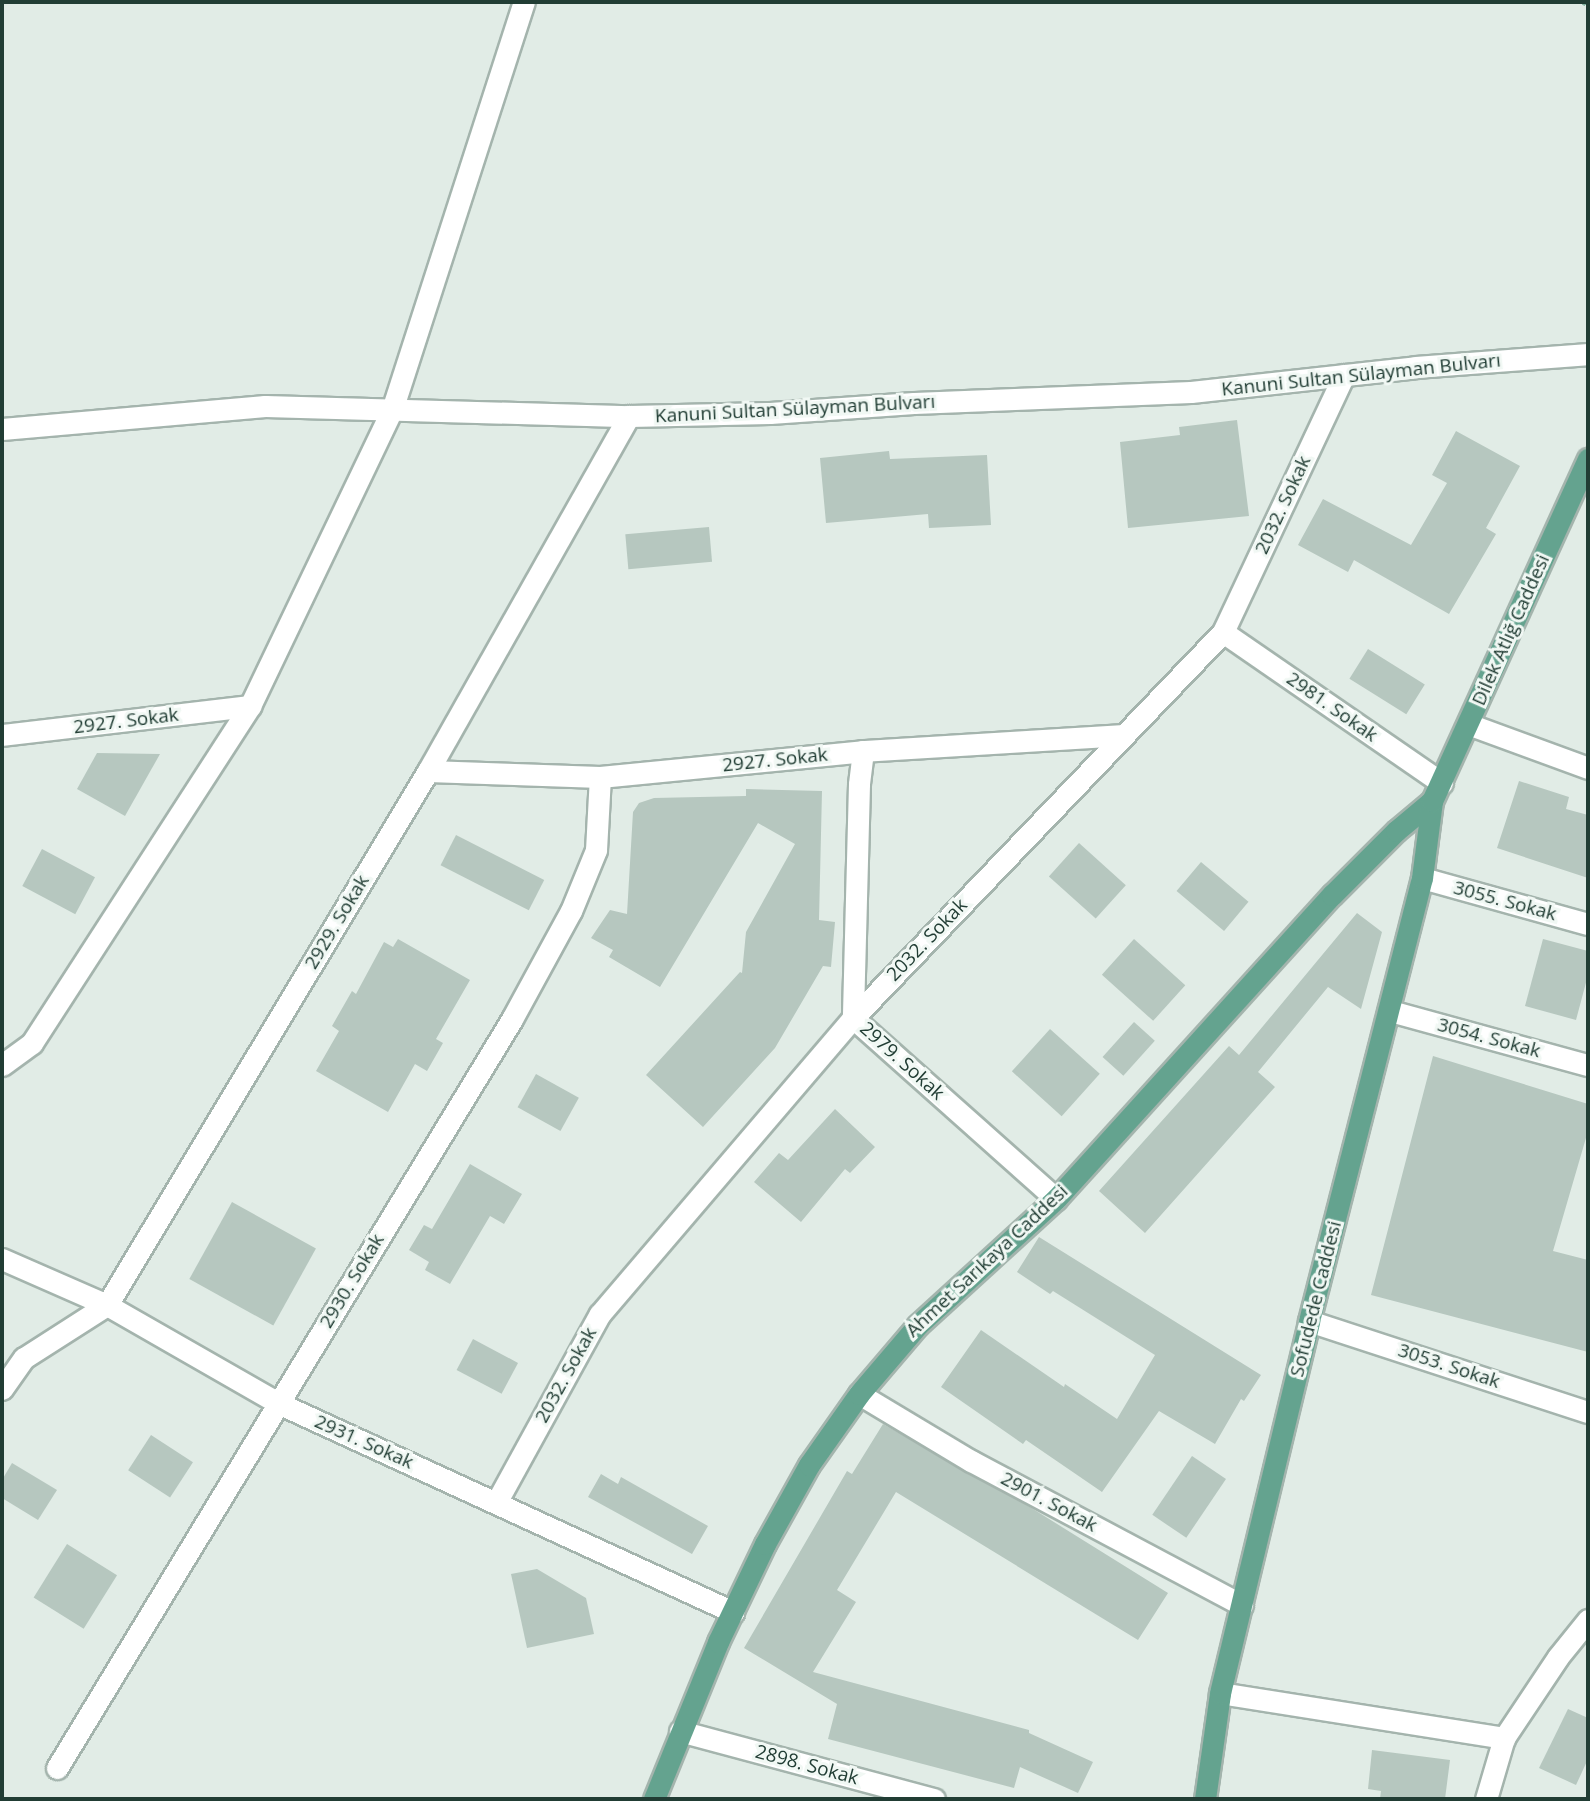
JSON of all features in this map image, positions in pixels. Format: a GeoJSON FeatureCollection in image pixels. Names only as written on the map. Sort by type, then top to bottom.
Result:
{"type":"FeatureCollection","features":[{"type":"Feature","properties":{"kind":"main road","name":"Dilek Atlığ Caddesi"},"geometry":{"type":"LineString","coordinates":[[1437,792],[1588,459]]}},
{"type":"Feature","properties":{"kind":"main road","name":"Sofudede Caddesi"},"geometry":{"type":"LineString","coordinates":[[1205,1799],[1220,1693],[1309,1321],[1390,1011],[1422,878],[1437,792]]}},
{"type":"Feature","properties":{"kind":"main road","name":"Ahmet Sarıkaya Caddesi"},"geometry":{"type":"LineString","coordinates":[[654,1799],[680,1731],[765,1544],[809,1465],[859,1394],[918,1325],[1056,1199],[1332,895],[1437,792]]}},
{"type":"Feature","properties":{"kind":"street"},"geometry":{"type":"LineString","coordinates":[[2,1065],[32,1043],[250,706],[392,410],[524,2]]}},
{"type":"Feature","properties":{"kind":"street","name":"Kanuni Sultan Sülayman Bulvarı"},"geometry":{"type":"LineString","coordinates":[[2,429],[265,406],[629,416],[770,413],[914,403],[1191,392],[1344,375],[1588,354]]}},
{"type":"Feature","properties":{"kind":"street","name":"2032. Sokak"},"geometry":{"type":"LineString","coordinates":[[497,1501],[600,1314],[853,1018],[1223,632],[1344,375]]}},
{"type":"Feature","properties":{"kind":"street","name":"2929. Sokak"},"geometry":{"type":"LineString","coordinates":[[2,1389],[24,1358],[107,1305],[428,771],[629,416]]}},
{"type":"Feature","properties":{"kind":"street","name":"2981. Sokak"},"geometry":{"type":"LineString","coordinates":[[1223,632],[1437,792]]}},
{"type":"Feature","properties":{"kind":"street","name":"2927. Sokak"},"geometry":{"type":"LineString","coordinates":[[2,735],[250,706]]}},
{"type":"Feature","properties":{"kind":"street"},"geometry":{"type":"LineString","coordinates":[[1468,724],[1588,768]]}},
{"type":"Feature","properties":{"kind":"street","name":"2927. Sokak"},"geometry":{"type":"LineString","coordinates":[[428,771],[600,778],[863,751],[1122,735]]}},
{"type":"Feature","properties":{"kind":"street","name":"2979. Sokak"},"geometry":{"type":"LineString","coordinates":[[863,751],[859,784],[853,1018],[1056,1199]]}},
{"type":"Feature","properties":{"kind":"street","name":"2930. Sokak"},"geometry":{"type":"LineString","coordinates":[[57,1768],[512,1019],[571,912],[596,850],[600,778]]}},
{"type":"Feature","properties":{"kind":"street","name":"3055. Sokak"},"geometry":{"type":"LineString","coordinates":[[1422,878],[1588,924]]}},
{"type":"Feature","properties":{"kind":"street","name":"3054. Sokak"},"geometry":{"type":"LineString","coordinates":[[1390,1011],[1588,1065]]}},
{"type":"Feature","properties":{"kind":"street","name":"2931. Sokak"},"geometry":{"type":"LineString","coordinates":[[2,1259],[107,1305],[278,1403],[497,1501],[733,1612]]}},
{"type":"Feature","properties":{"kind":"street","name":"3053. Sokak"},"geometry":{"type":"LineString","coordinates":[[1309,1321],[1588,1412]]}},
{"type":"Feature","properties":{"kind":"street","name":"2901. Sokak"},"geometry":{"type":"LineString","coordinates":[[859,1394],[971,1461],[1242,1605]]}},
{"type":"Feature","properties":{"kind":"street"},"geometry":{"type":"LineString","coordinates":[[1486,1799],[1504,1738],[1558,1657],[1588,1620]]}},
{"type":"Feature","properties":{"kind":"street"},"geometry":{"type":"LineString","coordinates":[[1220,1693],[1504,1738]]}},
{"type":"Feature","properties":{"kind":"street","name":"2898. Sokak"},"geometry":{"type":"LineString","coordinates":[[680,1731],[934,1799]]}},
{"type":"Feature","properties":{"kind":"path"},"geometry":{"type":"LineString","coordinates":[[1583,2],[1588,4]]}},
{"type":"Feature","properties":{"kind":"building"},"geometry":{"type":"Polygon","coordinates":[[[1237,420],[1249,516],[1128,528],[1120,442],[1180,435],[1179,427],[1237,420]]]}},
{"type":"Feature","properties":{"kind":"building"},"geometry":{"type":"Polygon","coordinates":[[[1456,431],[1520,466],[1486,528],[1496,534],[1449,614],[1354,560],[1348,572],[1298,545],[1323,499],[1411,545],[1447,483],[1432,475],[1456,431]]]}},
{"type":"Feature","properties":{"kind":"building"},"geometry":{"type":"Polygon","coordinates":[[[889,451],[890,459],[987,455],[991,525],[929,528],[928,514],[826,523],[820,458],[889,451]]]}},
{"type":"Feature","properties":{"kind":"building"},"geometry":{"type":"Polygon","coordinates":[[[709,527],[712,562],[628,569],[625,534],[709,527]]]}},
{"type":"Feature","properties":{"kind":"building"},"geometry":{"type":"Polygon","coordinates":[[[1368,649],[1425,685],[1406,714],[1349,679],[1368,649]]]}},
{"type":"Feature","properties":{"kind":"building"},"geometry":{"type":"Polygon","coordinates":[[[97,753],[160,754],[125,816],[77,789],[97,753]]]}},
{"type":"Feature","properties":{"kind":"building"},"geometry":{"type":"Polygon","coordinates":[[[1519,781],[1569,797],[1566,809],[1588,815],[1588,878],[1497,848],[1519,781]]]}},
{"type":"Feature","properties":{"kind":"building"},"geometry":{"type":"Polygon","coordinates":[[[746,789],[822,791],[819,920],[835,922],[831,967],[823,966],[775,1048],[703,1127],[646,1075],[740,972],[742,973],[746,932],[795,844],[758,823],[660,987],[609,957],[613,950],[591,938],[610,910],[627,914],[633,812],[639,803],[654,798],[746,796],[746,789]]]}},
{"type":"Feature","properties":{"kind":"building"},"geometry":{"type":"Polygon","coordinates":[[[456,835],[544,880],[529,910],[441,865],[456,835]]]}},
{"type":"Feature","properties":{"kind":"building"},"geometry":{"type":"Polygon","coordinates":[[[1079,843],[1126,885],[1096,919],[1049,876],[1079,843]]]}},
{"type":"Feature","properties":{"kind":"building"},"geometry":{"type":"Polygon","coordinates":[[[42,849],[95,877],[75,914],[22,886],[42,849]]]}},
{"type":"Feature","properties":{"kind":"building"},"geometry":{"type":"Polygon","coordinates":[[[1201,862],[1248,902],[1224,931],[1177,891],[1201,862]]]}},
{"type":"Feature","properties":{"kind":"building"},"geometry":{"type":"Polygon","coordinates":[[[1357,913],[1382,932],[1361,1009],[1328,987],[1258,1072],[1275,1087],[1145,1233],[1099,1191],[1229,1046],[1239,1055],[1357,913]]]}},
{"type":"Feature","properties":{"kind":"building"},"geometry":{"type":"Polygon","coordinates":[[[398,939],[470,980],[436,1039],[443,1043],[427,1071],[415,1064],[388,1112],[316,1071],[339,1031],[332,1026],[352,991],[356,994],[384,942],[393,947],[398,939]]]}},
{"type":"Feature","properties":{"kind":"building"},"geometry":{"type":"Polygon","coordinates":[[[1134,939],[1185,985],[1153,1021],[1102,975],[1134,939]]]}},
{"type":"Feature","properties":{"kind":"building"},"geometry":{"type":"Polygon","coordinates":[[[1543,939],[1588,951],[1588,975],[1576,1020],[1525,1006],[1543,939]]]}},
{"type":"Feature","properties":{"kind":"building"},"geometry":{"type":"Polygon","coordinates":[[[1134,1022],[1155,1041],[1123,1076],[1103,1057],[1134,1022]]]}},
{"type":"Feature","properties":{"kind":"building"},"geometry":{"type":"Polygon","coordinates":[[[1050,1029],[1100,1074],[1062,1116],[1012,1071],[1050,1029]]]}},
{"type":"Feature","properties":{"kind":"building"},"geometry":{"type":"Polygon","coordinates":[[[1433,1056],[1588,1104],[1588,1131],[1553,1251],[1588,1260],[1588,1352],[1371,1295],[1433,1056]]]}},
{"type":"Feature","properties":{"kind":"building"},"geometry":{"type":"Polygon","coordinates":[[[536,1074],[579,1098],[560,1131],[518,1107],[536,1074]]]}},
{"type":"Feature","properties":{"kind":"building"},"geometry":{"type":"Polygon","coordinates":[[[835,1109],[875,1147],[850,1173],[845,1169],[801,1222],[754,1182],[779,1153],[788,1160],[835,1109]]]}},
{"type":"Feature","properties":{"kind":"building"},"geometry":{"type":"Polygon","coordinates":[[[470,1164],[522,1194],[504,1224],[490,1216],[450,1284],[425,1270],[429,1262],[409,1250],[424,1225],[432,1229],[470,1164]]]}},
{"type":"Feature","properties":{"kind":"building"},"geometry":{"type":"Polygon","coordinates":[[[232,1202],[316,1249],[273,1326],[189,1279],[232,1202]]]}},
{"type":"Feature","properties":{"kind":"building"},"geometry":{"type":"Polygon","coordinates":[[[1039,1237],[1261,1375],[1244,1401],[1241,1399],[1215,1444],[1159,1411],[1102,1492],[1026,1440],[1023,1444],[941,1387],[981,1330],[1064,1387],[1065,1384],[1117,1419],[1155,1355],[1053,1291],[1050,1294],[1017,1272],[1039,1237]]]}},
{"type":"Feature","properties":{"kind":"building"},"geometry":{"type":"Polygon","coordinates":[[[473,1339],[518,1363],[502,1394],[457,1370],[473,1339]]]}},
{"type":"Feature","properties":{"kind":"building"},"geometry":{"type":"Polygon","coordinates":[[[883,1424],[1025,1504],[1168,1593],[1138,1640],[896,1492],[837,1590],[856,1602],[813,1672],[1029,1730],[1029,1733],[1093,1762],[1078,1793],[1020,1767],[1014,1788],[828,1739],[837,1704],[744,1648],[847,1471],[852,1474],[883,1424]]]}},
{"type":"Feature","properties":{"kind":"building"},"geometry":{"type":"Polygon","coordinates":[[[151,1435],[193,1462],[170,1497],[128,1470],[151,1435]]]}},
{"type":"Feature","properties":{"kind":"building"},"geometry":{"type":"Polygon","coordinates":[[[1192,1456],[1226,1479],[1186,1538],[1152,1515],[1192,1456]]]}},
{"type":"Feature","properties":{"kind":"building"},"geometry":{"type":"Polygon","coordinates":[[[12,1463],[57,1490],[38,1520],[2,1498],[2,1480],[12,1463]]]}},
{"type":"Feature","properties":{"kind":"building"},"geometry":{"type":"Polygon","coordinates":[[[601,1474],[618,1484],[621,1477],[708,1526],[692,1554],[588,1497],[601,1474]]]}},
{"type":"Feature","properties":{"kind":"building"},"geometry":{"type":"Polygon","coordinates":[[[67,1544],[117,1575],[84,1629],[34,1597],[67,1544]]]}},
{"type":"Feature","properties":{"kind":"building"},"geometry":{"type":"Polygon","coordinates":[[[537,1569],[586,1598],[594,1634],[527,1648],[511,1574],[537,1569]]]}},
{"type":"Feature","properties":{"kind":"building"},"geometry":{"type":"Polygon","coordinates":[[[1568,1709],[1588,1718],[1588,1759],[1576,1785],[1539,1768],[1568,1709]]]}},
{"type":"Feature","properties":{"kind":"building"},"geometry":{"type":"Polygon","coordinates":[[[1372,1750],[1450,1760],[1445,1799],[1380,1799],[1381,1791],[1368,1789],[1372,1750]]]}}]}
